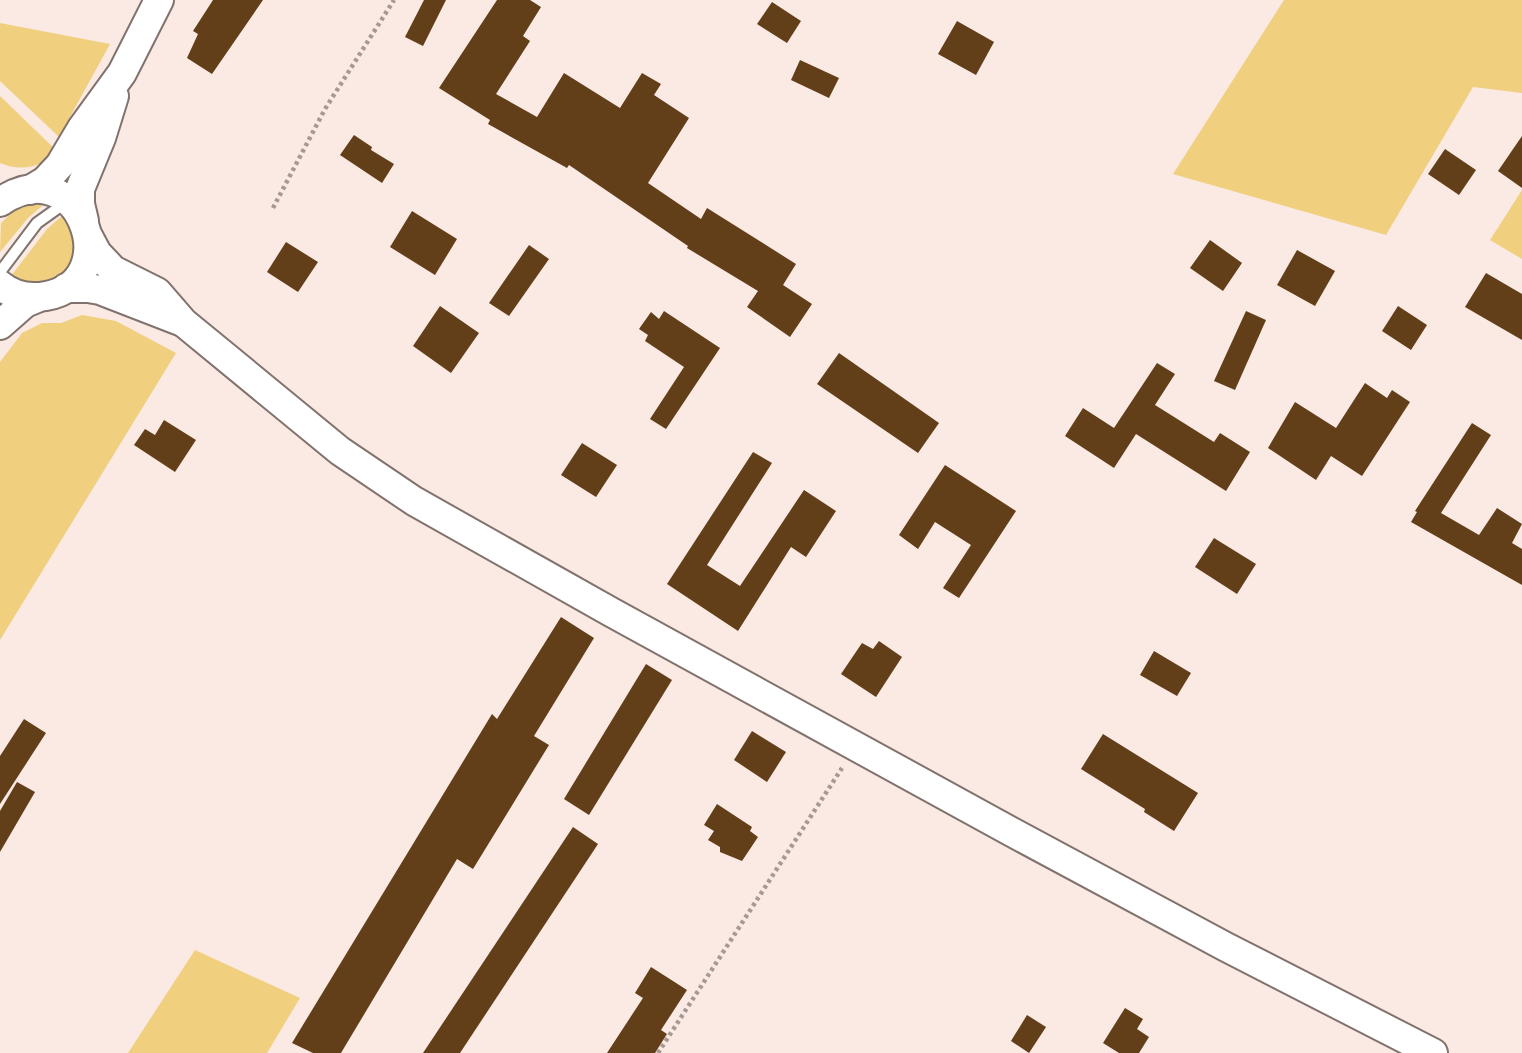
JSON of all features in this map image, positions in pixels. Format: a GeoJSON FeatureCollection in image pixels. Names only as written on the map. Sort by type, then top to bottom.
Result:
{"type":"FeatureCollection","features":[{"type":"Feature","properties":{"kind":"street"},"geometry":{"type":"LineString","coordinates":[[0,325],[25,303],[66,288],[84,265],[88,251],[80,219],[80,189],[102,138],[122,74],[159,0]]}},
{"type":"Feature","properties":{"kind":"street"},"geometry":{"type":"LineString","coordinates":[[13,190],[45,181],[60,165],[82,128],[122,74]]}},
{"type":"Feature","properties":{"kind":"street"},"geometry":{"type":"LineString","coordinates":[[13,190],[44,190],[80,219],[105,262],[113,270],[157,292],[183,322],[340,451],[414,501],[855,747],[1226,947],[1433,1053]]}},
{"type":"Feature","properties":{"kind":"street"},"geometry":{"type":"LineString","coordinates":[[0,285],[21,296],[37,298]]}},
{"type":"Feature","properties":{"kind":"street"},"geometry":{"type":"LineString","coordinates":[[66,288],[100,290],[183,322]]}},
{"type":"Feature","properties":{"kind":"lane"},"geometry":{"type":"LineString","coordinates":[[0,272],[37,223],[80,219]]}},
{"type":"Feature","properties":{"kind":"path"},"geometry":{"type":"LineString","coordinates":[[273,208],[325,109],[394,0]]}},
{"type":"Feature","properties":{"kind":"path"},"geometry":{"type":"LineString","coordinates":[[658,1053],[855,747]]}},
{"type":"Feature","properties":{"kind":"shaded area"},"geometry":{"type":"Polygon","coordinates":[[[1284,0],[1522,0],[1522,93],[1473,87],[1386,235],[1173,174],[1284,0]]]}},
{"type":"Feature","properties":{"kind":"shaded area"},"geometry":{"type":"Polygon","coordinates":[[[0,23],[110,44],[59,137],[0,81],[0,23]]]}},
{"type":"Feature","properties":{"kind":"shaded area"},"geometry":{"type":"Polygon","coordinates":[[[0,96],[59,153],[31,167],[0,163],[0,96]]]}},
{"type":"Feature","properties":{"kind":"shaded area"},"geometry":{"type":"Polygon","coordinates":[[[1522,190],[1522,259],[1490,240],[1522,190]]]}},
{"type":"Feature","properties":{"kind":"shaded area"},"geometry":{"type":"Polygon","coordinates":[[[28,204],[43,205],[28,218],[0,252],[1,223],[17,208],[28,204]]]}},
{"type":"Feature","properties":{"kind":"shaded area"},"geometry":{"type":"Polygon","coordinates":[[[63,215],[74,237],[71,261],[65,271],[57,279],[46,283],[29,283],[11,276],[47,229],[63,215]]]}},
{"type":"Feature","properties":{"kind":"shaded area"},"geometry":{"type":"Polygon","coordinates":[[[82,315],[116,321],[176,353],[0,640],[0,362],[22,333],[42,323],[61,323],[82,315]]]}},
{"type":"Feature","properties":{"kind":"shaded area"},"geometry":{"type":"Polygon","coordinates":[[[195,950],[300,998],[267,1053],[128,1053],[195,950]]]}},
{"type":"Feature","properties":{"kind":"building"},"geometry":{"type":"Polygon","coordinates":[[[213,0],[263,0],[212,74],[187,58],[198,34],[193,31],[213,0]]]}},
{"type":"Feature","properties":{"kind":"building"},"geometry":{"type":"Polygon","coordinates":[[[424,0],[446,0],[423,46],[405,37],[424,0]]]}},
{"type":"Feature","properties":{"kind":"building"},"geometry":{"type":"Polygon","coordinates":[[[497,0],[530,0],[541,7],[523,36],[530,41],[496,94],[537,117],[564,73],[620,108],[642,73],[661,84],[654,95],[689,118],[648,183],[701,219],[707,208],[796,264],[783,285],[812,304],[790,337],[747,307],[758,291],[687,248],[688,246],[569,165],[567,168],[488,124],[490,120],[439,88],[497,0]]]}},
{"type":"Feature","properties":{"kind":"building"},"geometry":{"type":"Polygon","coordinates":[[[772,2],[801,21],[787,43],[757,24],[772,2]]]}},
{"type":"Feature","properties":{"kind":"building"},"geometry":{"type":"Polygon","coordinates":[[[957,21],[994,42],[976,75],[938,54],[957,21]]]}},
{"type":"Feature","properties":{"kind":"building"},"geometry":{"type":"Polygon","coordinates":[[[800,60],[839,78],[829,98],[791,80],[800,60]]]}},
{"type":"Feature","properties":{"kind":"building"},"geometry":{"type":"Polygon","coordinates":[[[354,135],[372,147],[371,150],[394,164],[382,183],[340,155],[354,135]]]}},
{"type":"Feature","properties":{"kind":"building"},"geometry":{"type":"Polygon","coordinates":[[[1522,136],[1522,188],[1498,171],[1522,136]]]}},
{"type":"Feature","properties":{"kind":"building"},"geometry":{"type":"Polygon","coordinates":[[[1445,149],[1476,170],[1459,195],[1428,174],[1445,149]]]}},
{"type":"Feature","properties":{"kind":"building"},"geometry":{"type":"Polygon","coordinates":[[[412,211],[457,239],[435,275],[390,247],[412,211]]]}},
{"type":"Feature","properties":{"kind":"building"},"geometry":{"type":"Polygon","coordinates":[[[1210,240],[1242,263],[1223,291],[1190,268],[1210,240]]]}},
{"type":"Feature","properties":{"kind":"building"},"geometry":{"type":"Polygon","coordinates":[[[286,242],[318,262],[298,292],[267,272],[286,242]]]}},
{"type":"Feature","properties":{"kind":"building"},"geometry":{"type":"Polygon","coordinates":[[[529,245],[549,259],[509,316],[489,303],[529,245]]]}},
{"type":"Feature","properties":{"kind":"building"},"geometry":{"type":"Polygon","coordinates":[[[1297,250],[1335,271],[1315,306],[1277,285],[1297,250]]]}},
{"type":"Feature","properties":{"kind":"building"},"geometry":{"type":"Polygon","coordinates":[[[1486,273],[1522,294],[1522,340],[1465,307],[1486,273]]]}},
{"type":"Feature","properties":{"kind":"building"},"geometry":{"type":"Polygon","coordinates":[[[440,306],[479,333],[451,373],[413,346],[440,306]]]}},
{"type":"Feature","properties":{"kind":"building"},"geometry":{"type":"Polygon","coordinates":[[[1398,306],[1427,325],[1411,350],[1382,331],[1398,306]]]}},
{"type":"Feature","properties":{"kind":"building"},"geometry":{"type":"Polygon","coordinates":[[[664,311],[720,348],[666,429],[650,419],[684,367],[645,341],[648,335],[639,329],[651,312],[659,319],[664,311]]]}},
{"type":"Feature","properties":{"kind":"building"},"geometry":{"type":"Polygon","coordinates":[[[1246,311],[1266,320],[1235,390],[1214,381],[1246,311]]]}},
{"type":"Feature","properties":{"kind":"building"},"geometry":{"type":"Polygon","coordinates":[[[839,353],[939,423],[918,453],[817,384],[839,353]]]}},
{"type":"Feature","properties":{"kind":"building"},"geometry":{"type":"Polygon","coordinates":[[[1157,363],[1175,374],[1155,405],[1214,442],[1220,433],[1250,452],[1226,491],[1136,434],[1114,468],[1065,436],[1083,408],[1114,428],[1157,363]]]}},
{"type":"Feature","properties":{"kind":"building"},"geometry":{"type":"Polygon","coordinates":[[[1365,383],[1387,398],[1392,390],[1410,402],[1362,476],[1331,456],[1316,480],[1268,448],[1295,402],[1336,428],[1365,383]]]}},
{"type":"Feature","properties":{"kind":"building"},"geometry":{"type":"Polygon","coordinates":[[[164,420],[196,440],[175,472],[134,445],[145,429],[155,435],[164,420]]]}},
{"type":"Feature","properties":{"kind":"building"},"geometry":{"type":"Polygon","coordinates":[[[1472,423],[1491,435],[1441,513],[1479,535],[1497,508],[1522,524],[1512,543],[1522,549],[1522,585],[1411,522],[1417,512],[1415,511],[1472,423]]]}},
{"type":"Feature","properties":{"kind":"building"},"geometry":{"type":"Polygon","coordinates":[[[582,443],[617,465],[596,497],[561,475],[582,443]]]}},
{"type":"Feature","properties":{"kind":"building"},"geometry":{"type":"Polygon","coordinates":[[[753,452],[772,463],[707,565],[740,586],[804,490],[836,511],[806,557],[791,547],[738,631],[667,584],[753,452]]]}},
{"type":"Feature","properties":{"kind":"building"},"geometry":{"type":"Polygon","coordinates":[[[945,465],[1016,511],[959,598],[943,588],[971,545],[935,522],[918,549],[899,535],[945,465]]]}},
{"type":"Feature","properties":{"kind":"building"},"geometry":{"type":"Polygon","coordinates":[[[1214,538],[1256,564],[1237,594],[1195,567],[1214,538]]]}},
{"type":"Feature","properties":{"kind":"building"},"geometry":{"type":"Polygon","coordinates":[[[561,617],[594,638],[534,736],[549,745],[473,869],[457,859],[341,1053],[313,1053],[292,1043],[492,714],[497,719],[561,617]]]}},
{"type":"Feature","properties":{"kind":"building"},"geometry":{"type":"Polygon","coordinates":[[[879,641],[902,657],[876,697],[841,674],[862,643],[873,649],[879,641]]]}},
{"type":"Feature","properties":{"kind":"building"},"geometry":{"type":"Polygon","coordinates":[[[1154,651],[1191,673],[1177,696],[1140,675],[1154,651]]]}},
{"type":"Feature","properties":{"kind":"building"},"geometry":{"type":"Polygon","coordinates":[[[646,664],[672,680],[589,815],[564,799],[646,664]]]}},
{"type":"Feature","properties":{"kind":"building"},"geometry":{"type":"Polygon","coordinates":[[[24,719],[46,733],[0,804],[0,756],[24,719]]]}},
{"type":"Feature","properties":{"kind":"building"},"geometry":{"type":"Polygon","coordinates":[[[752,731],[786,752],[767,782],[734,760],[752,731]]]}},
{"type":"Feature","properties":{"kind":"building"},"geometry":{"type":"Polygon","coordinates":[[[1103,734],[1198,793],[1174,831],[1144,812],[1145,809],[1081,769],[1103,734]]]}},
{"type":"Feature","properties":{"kind":"building"},"geometry":{"type":"Polygon","coordinates":[[[17,782],[35,792],[0,852],[0,811],[17,782]]]}},
{"type":"Feature","properties":{"kind":"building"},"geometry":{"type":"Polygon","coordinates":[[[717,804],[752,827],[750,831],[758,837],[742,861],[720,852],[720,847],[708,840],[714,831],[704,825],[717,804]]]}},
{"type":"Feature","properties":{"kind":"building"},"geometry":{"type":"Polygon","coordinates":[[[573,827],[598,844],[460,1053],[423,1053],[573,827]]]}},
{"type":"Feature","properties":{"kind":"building"},"geometry":{"type":"Polygon","coordinates":[[[651,967],[687,990],[661,1030],[667,1034],[655,1053],[607,1053],[643,998],[635,993],[651,967]]]}},
{"type":"Feature","properties":{"kind":"building"},"geometry":{"type":"Polygon","coordinates":[[[1125,1008],[1143,1019],[1137,1029],[1149,1037],[1139,1053],[1119,1053],[1103,1043],[1125,1008]]]}},
{"type":"Feature","properties":{"kind":"building"},"geometry":{"type":"Polygon","coordinates":[[[1027,1015],[1046,1027],[1029,1053],[1011,1041],[1027,1015]]]}}]}
